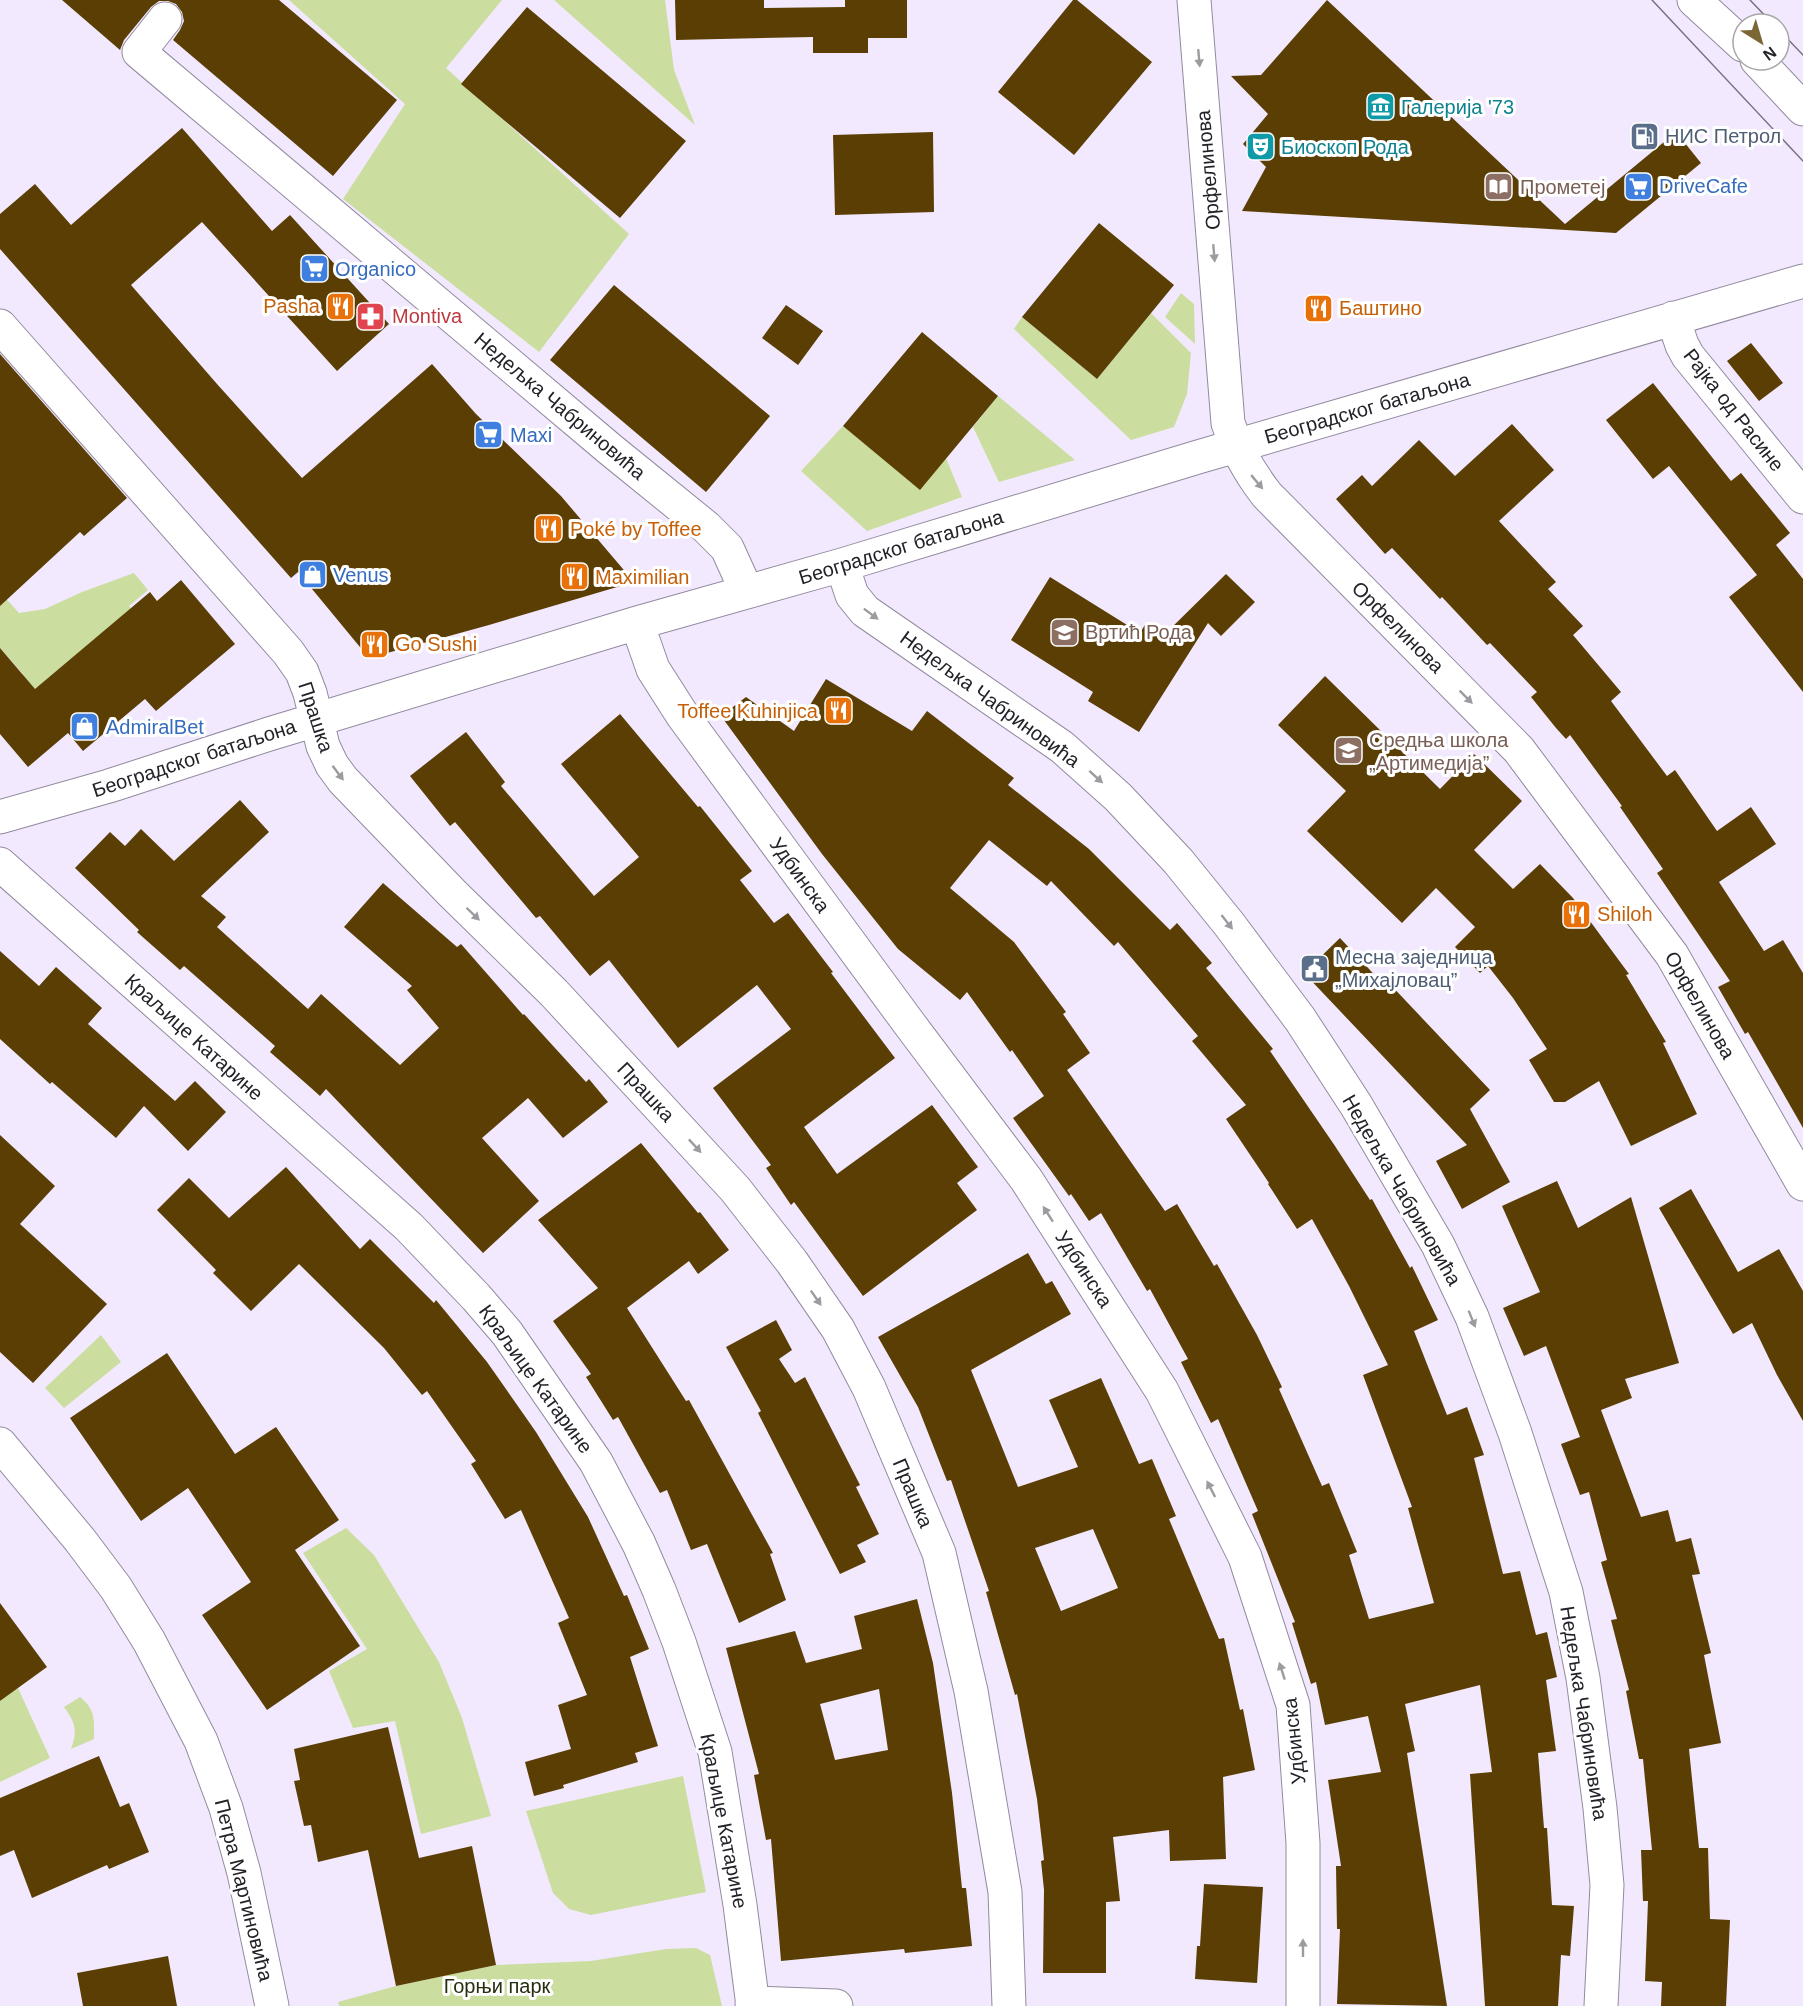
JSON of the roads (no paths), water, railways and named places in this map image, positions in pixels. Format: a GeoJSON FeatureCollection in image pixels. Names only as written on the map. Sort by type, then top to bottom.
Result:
{"type":"FeatureCollection","features":[{"type":"Feature","properties":{"kind":"street","name":"Орфелинова"},"geometry":{"type":"LineString","coordinates":[[1194,0],[1228,423],[1250,474],[1519,750],[1672,955],[1803,1184]]}},
{"type":"Feature","properties":{"kind":"street"},"geometry":{"type":"LineString","coordinates":[[1691,1],[1731,35]]}},
{"type":"Feature","properties":{"kind":"street","name":"Недељка Чабриновића"},"geometry":{"type":"LineString","coordinates":[[165,19],[139,52],[611,450],[706,527],[727,548],[747,592]]}},
{"type":"Feature","properties":{"kind":"street"},"geometry":{"type":"LineString","coordinates":[[1768,72],[1803,109]]}},
{"type":"Feature","properties":{"kind":"street","name":"Београдског батаљона"},"geometry":{"type":"LineString","coordinates":[[0,817],[109,786],[315,720],[637,623],[842,565],[1236,446],[1803,281]]}},
{"type":"Feature","properties":{"kind":"street","name":"Рајка од Расине"},"geometry":{"type":"LineString","coordinates":[[1673,318],[1688,356],[1803,497]]}},
{"type":"Feature","properties":{"kind":"street","name":"Прашка"},"geometry":{"type":"LineString","coordinates":[[0,326],[288,652],[302,672],[310,693],[323,746],[332,765],[343,780],[452,893],[554,993],[735,1189],[792,1262],[838,1329],[869,1388],[939,1553],[971,1691],[1005,1892],[1009,2006]]}},
{"type":"Feature","properties":{"kind":"street","name":"Недељка Чабриновића"},"geometry":{"type":"LineString","coordinates":[[842,565],[852,595],[865,611],[1062,747],[1118,796],[1178,861],[1229,924],[1300,1019],[1356,1106],[1438,1245],[1472,1317],[1512,1424],[1566,1592],[1583,1678],[1600,1808],[1607,1885],[1600,2006]]}},
{"type":"Feature","properties":{"kind":"street","name":"Удбинска"},"geometry":{"type":"LineString","coordinates":[[637,623],[653,669],[683,716],[910,1026],[1026,1179],[1162,1391],[1245,1557],[1293,1705],[1303,1843],[1303,2006]]}},
{"type":"Feature","properties":{"kind":"street","name":"Краљице Катарине"},"geometry":{"type":"LineString","coordinates":[[0,864],[409,1227],[507,1333],[596,1462],[635,1536],[658,1590],[679,1642],[715,1752],[740,1905],[752,2004]]}},
{"type":"Feature","properties":{"kind":"street","name":"Петра Мартиновића"},"geometry":{"type":"LineString","coordinates":[[0,1444],[80,1540],[116,1588],[149,1641],[201,1741],[226,1808],[244,1873],[272,2006]]}},
{"type":"Feature","properties":{"kind":"street"},"geometry":{"type":"LineString","coordinates":[[752,2004],[837,2006]]}},
{"type":"Feature","properties":{"kind":"tram line"},"geometry":{"type":"LineString","coordinates":[[1652,0],[1803,161]]}},
{"type":"Feature","properties":{"kind":"tram line"},"geometry":{"type":"LineString","coordinates":[[1750,0],[1762,12]]}},
{"type":"Feature","properties":{"kind":"tram line"},"geometry":{"type":"LineString","coordinates":[[1791,42],[1803,55]]}},
{"type":"Feature","properties":{"kind":"place","name":"Галерија '73"},"geometry":{"type":"Point","coordinates":[1380,107]}},
{"type":"Feature","properties":{"kind":"place","name":"НИС Петрол"},"geometry":{"type":"Point","coordinates":[1644,136]}},
{"type":"Feature","properties":{"kind":"place","name":"Биоскоп Рода"},"geometry":{"type":"Point","coordinates":[1260,147]}},
{"type":"Feature","properties":{"kind":"place","name":"DriveCafe"},"geometry":{"type":"Point","coordinates":[1638,186]}},
{"type":"Feature","properties":{"kind":"place","name":"Прометеј"},"geometry":{"type":"Point","coordinates":[1499,187]}},
{"type":"Feature","properties":{"kind":"place","name":"Organico"},"geometry":{"type":"Point","coordinates":[314,269]}},
{"type":"Feature","properties":{"kind":"place","name":"Pasha"},"geometry":{"type":"Point","coordinates":[341,306]}},
{"type":"Feature","properties":{"kind":"place","name":"Баштино"},"geometry":{"type":"Point","coordinates":[1318,308]}},
{"type":"Feature","properties":{"kind":"place","name":"Montiva"},"geometry":{"type":"Point","coordinates":[371,316]}},
{"type":"Feature","properties":{"kind":"place","name":"Maxi"},"geometry":{"type":"Point","coordinates":[489,435]}},
{"type":"Feature","properties":{"kind":"place","name":"Poké by Toffee"},"geometry":{"type":"Point","coordinates":[549,529]}},
{"type":"Feature","properties":{"kind":"place","name":"Venus"},"geometry":{"type":"Point","coordinates":[312,575]}},
{"type":"Feature","properties":{"kind":"place","name":"Maximilian"},"geometry":{"type":"Point","coordinates":[574,577]}},
{"type":"Feature","properties":{"kind":"place","name":"Вртић Рода"},"geometry":{"type":"Point","coordinates":[1064,632]}},
{"type":"Feature","properties":{"kind":"place","name":"Go Sushi"},"geometry":{"type":"Point","coordinates":[374,644]}},
{"type":"Feature","properties":{"kind":"place","name":"Toffee Kuhinjica"},"geometry":{"type":"Point","coordinates":[839,711]}},
{"type":"Feature","properties":{"kind":"place","name":"AdmiralBet"},"geometry":{"type":"Point","coordinates":[85,727]}},
{"type":"Feature","properties":{"kind":"place","name":"Средња школа „Артимедија”"},"geometry":{"type":"Point","coordinates":[1348,751]}},
{"type":"Feature","properties":{"kind":"place","name":"Shiloh"},"geometry":{"type":"Point","coordinates":[1576,914]}},
{"type":"Feature","properties":{"kind":"place","name":"Месна заједница „Михајловац”"},"geometry":{"type":"Point","coordinates":[1314,968]}},
{"type":"Feature","properties":{"kind":"park label","name":"Горњи парк"},"geometry":{"type":"Point","coordinates":[497,1986]}}]}
